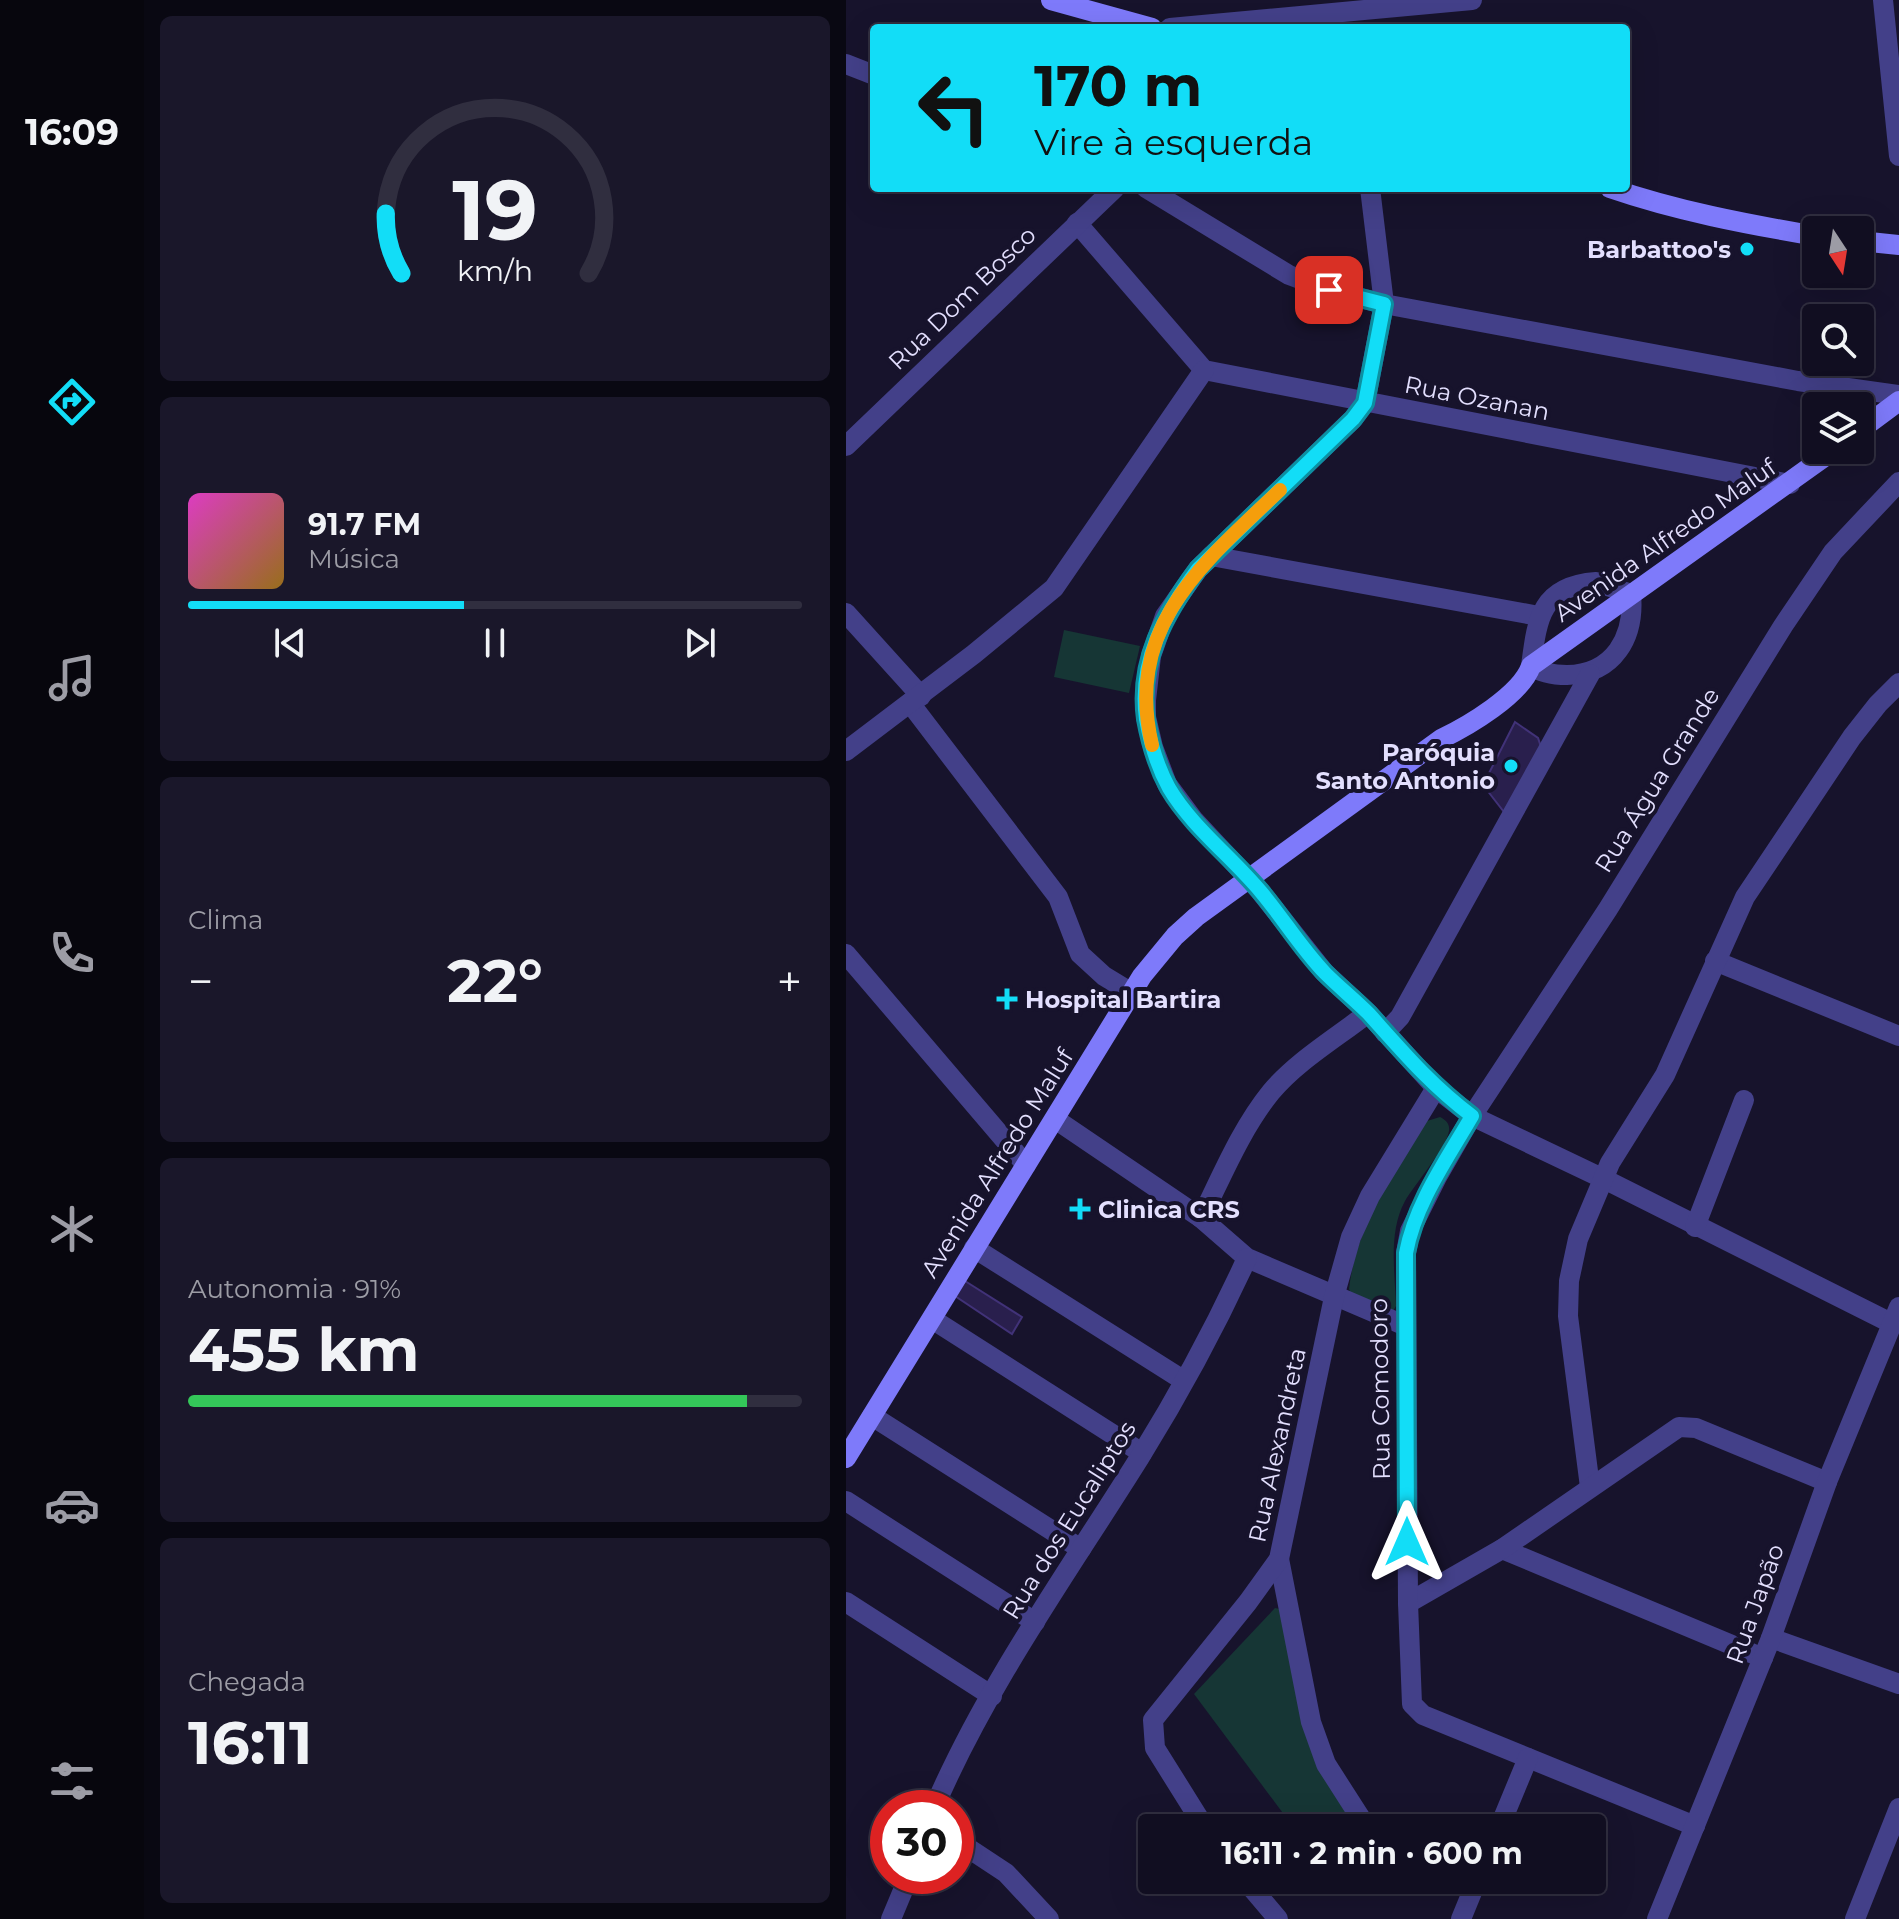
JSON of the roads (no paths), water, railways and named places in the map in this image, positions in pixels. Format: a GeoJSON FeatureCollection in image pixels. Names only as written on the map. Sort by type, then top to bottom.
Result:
{"type":"FeatureCollection","features":[{"type":"Feature","properties":{"kind":"main road"},"geometry":{"type":"LineString","coordinates":[[1044,0],[1107,24]]}},
{"type":"Feature","properties":{"kind":"main road"},"geometry":{"type":"LineString","coordinates":[[1051,0],[1138,24]]}},
{"type":"Feature","properties":{"kind":"main road"},"geometry":{"type":"LineString","coordinates":[[1622,192],[1736,222],[1802,234]]}},
{"type":"Feature","properties":{"kind":"main road"},"geometry":{"type":"LineString","coordinates":[[1874,242],[1899,245]]}},
{"type":"Feature","properties":{"kind":"main road"},"geometry":{"type":"LineString","coordinates":[[1874,420],[1899,401]]}},
{"type":"Feature","properties":{"kind":"main road","name":"Avenida Alfredo Maluf"},"geometry":{"type":"LineString","coordinates":[[846,1458],[1142,976],[1182,929],[1441,739],[1456,721],[1816,464]]}},
{"type":"Feature","properties":{"kind":"street"},"geometry":{"type":"LineString","coordinates":[[1218,24],[1472,0]]}},
{"type":"Feature","properties":{"kind":"street"},"geometry":{"type":"LineString","coordinates":[[1883,0],[1899,156]]}},
{"type":"Feature","properties":{"kind":"street"},"geometry":{"type":"LineString","coordinates":[[846,64],[870,73]]}},
{"type":"Feature","properties":{"kind":"street","name":"Rua Dom Bosco"},"geometry":{"type":"LineString","coordinates":[[846,446],[1111,192]]}},
{"type":"Feature","properties":{"kind":"street"},"geometry":{"type":"LineString","coordinates":[[1153,192],[1289,275],[1329,290],[1384,304],[1798,381],[1899,395]]}},
{"type":"Feature","properties":{"kind":"street"},"geometry":{"type":"LineString","coordinates":[[1370,192],[1384,304],[1365,403],[1353,419],[1211,556],[1177,597],[1156,636],[1146,689],[1146,717],[1153,747],[1172,793],[1248,878],[1324,972],[1368,1013],[1436,1088],[1472,1116],[1604,1179],[1695,1227],[1896,1315]]}},
{"type":"Feature","properties":{"kind":"street"},"geometry":{"type":"LineString","coordinates":[[846,751],[915,700],[1054,588],[1204,370],[1077,223]]}},
{"type":"Feature","properties":{"kind":"street","name":"Rua Ozanan"},"geometry":{"type":"LineString","coordinates":[[1204,370],[1790,484]]}},
{"type":"Feature","properties":{"kind":"street","name":"Rua Água Grande"},"geometry":{"type":"LineString","coordinates":[[1472,1116],[1608,909],[1783,626],[1833,552],[1899,482]]}},
{"type":"Feature","properties":{"kind":"street"},"geometry":{"type":"LineString","coordinates":[[1211,556],[1539,616]]}},
{"type":"Feature","properties":{"kind":"street"},"geometry":{"type":"LineString","coordinates":[[1385,1033],[1400,1017],[1590,674],[1612,658],[1628,633],[1631,594],[1596,582],[1578,584],[1559,594],[1539,616],[1530,670],[1562,675],[1590,674]]}},
{"type":"Feature","properties":{"kind":"street"},"geometry":{"type":"LineString","coordinates":[[846,613],[915,700],[1058,897],[1080,954],[1104,976],[1132,993]]}},
{"type":"Feature","properties":{"kind":"street"},"geometry":{"type":"LineString","coordinates":[[1590,1487],[1568,1316],[1569,1281],[1578,1239],[1610,1163],[1665,1075],[1745,897],[1852,737],[1899,683]]}},
{"type":"Feature","properties":{"kind":"street"},"geometry":{"type":"LineString","coordinates":[[846,954],[1026,1165]]}},
{"type":"Feature","properties":{"kind":"street"},"geometry":{"type":"LineString","coordinates":[[1715,961],[1899,1036]]}},
{"type":"Feature","properties":{"kind":"street"},"geometry":{"type":"LineString","coordinates":[[1201,1218],[1249,1124],[1271,1092],[1289,1074],[1368,1013]]}},
{"type":"Feature","properties":{"kind":"street","name":"Rua Alexandreta"},"geometry":{"type":"LineString","coordinates":[[1196,1814],[1155,1748],[1153,1720],[1279,1559],[1334,1297],[1360,1215],[1436,1088]]}},
{"type":"Feature","properties":{"kind":"street"},"geometry":{"type":"LineString","coordinates":[[1695,1227],[1744,1100]]}},
{"type":"Feature","properties":{"kind":"street","name":"Rua Comodoro"},"geometry":{"type":"LineString","coordinates":[[1472,1116],[1410,1231],[1404,1279],[1410,1699],[1415,1709],[1695,1826]]}},
{"type":"Feature","properties":{"kind":"street"},"geometry":{"type":"LineString","coordinates":[[1055,1119],[1201,1218],[1247,1258],[1406,1326]]}},
{"type":"Feature","properties":{"kind":"street"},"geometry":{"type":"LineString","coordinates":[[974,1248],[1183,1380]]}},
{"type":"Feature","properties":{"kind":"street","name":"Rua dos Eucaliptos"},"geometry":{"type":"LineString","coordinates":[[942,1790],[1035,1622],[1142,1453],[1247,1258]]}},
{"type":"Feature","properties":{"kind":"street","name":"Rua Japão"},"geometry":{"type":"LineString","coordinates":[[1657,1919],[1771,1638],[1827,1482],[1896,1315]]}},
{"type":"Feature","properties":{"kind":"street"},"geometry":{"type":"LineString","coordinates":[[932,1319],[1142,1453]]}},
{"type":"Feature","properties":{"kind":"street"},"geometry":{"type":"LineString","coordinates":[[872,1416],[1081,1549]]}},
{"type":"Feature","properties":{"kind":"street"},"geometry":{"type":"LineString","coordinates":[[1408,1603],[1502,1549],[1674,1430],[1685,1426],[1827,1482]]}},
{"type":"Feature","properties":{"kind":"street"},"geometry":{"type":"LineString","coordinates":[[846,1501],[1035,1622]]}},
{"type":"Feature","properties":{"kind":"street"},"geometry":{"type":"LineString","coordinates":[[1502,1549],[1763,1658]]}},
{"type":"Feature","properties":{"kind":"street"},"geometry":{"type":"LineString","coordinates":[[1279,1559],[1311,1722],[1326,1764],[1358,1814]]}},
{"type":"Feature","properties":{"kind":"street"},"geometry":{"type":"LineString","coordinates":[[846,1602],[992,1696]]}},
{"type":"Feature","properties":{"kind":"street"},"geometry":{"type":"LineString","coordinates":[[1771,1638],[1899,1684]]}},
{"type":"Feature","properties":{"kind":"street"},"geometry":{"type":"LineString","coordinates":[[1505,1814],[1528,1758]]}},
{"type":"Feature","properties":{"kind":"street"},"geometry":{"type":"LineString","coordinates":[[1855,1919],[1892,1843],[1899,1808]]}},
{"type":"Feature","properties":{"kind":"street"},"geometry":{"type":"LineString","coordinates":[[974,1852],[1006,1873],[1049,1919]]}},
{"type":"Feature","properties":{"kind":"street"},"geometry":{"type":"LineString","coordinates":[[891,1919],[901,1894]]}},
{"type":"Feature","properties":{"kind":"street"},"geometry":{"type":"LineString","coordinates":[[1257,1894],[1278,1919]]}},
{"type":"Feature","properties":{"kind":"street"},"geometry":{"type":"LineString","coordinates":[[1461,1919],[1471,1894]]}},
{"type":"Feature","properties":{"kind":"place","name":"Barbattoo's"},"geometry":{"type":"Point","coordinates":[1747,249]}},
{"type":"Feature","properties":{"kind":"place","name":"Paróquia Santo Antonio"},"geometry":{"type":"Point","coordinates":[1511,766]}},
{"type":"Feature","properties":{"kind":"place","name":"Hospital Bartira"},"geometry":{"type":"Point","coordinates":[1007,999]}},
{"type":"Feature","properties":{"kind":"place","name":"Clinica CRS"},"geometry":{"type":"Point","coordinates":[1080,1209]}}]}
